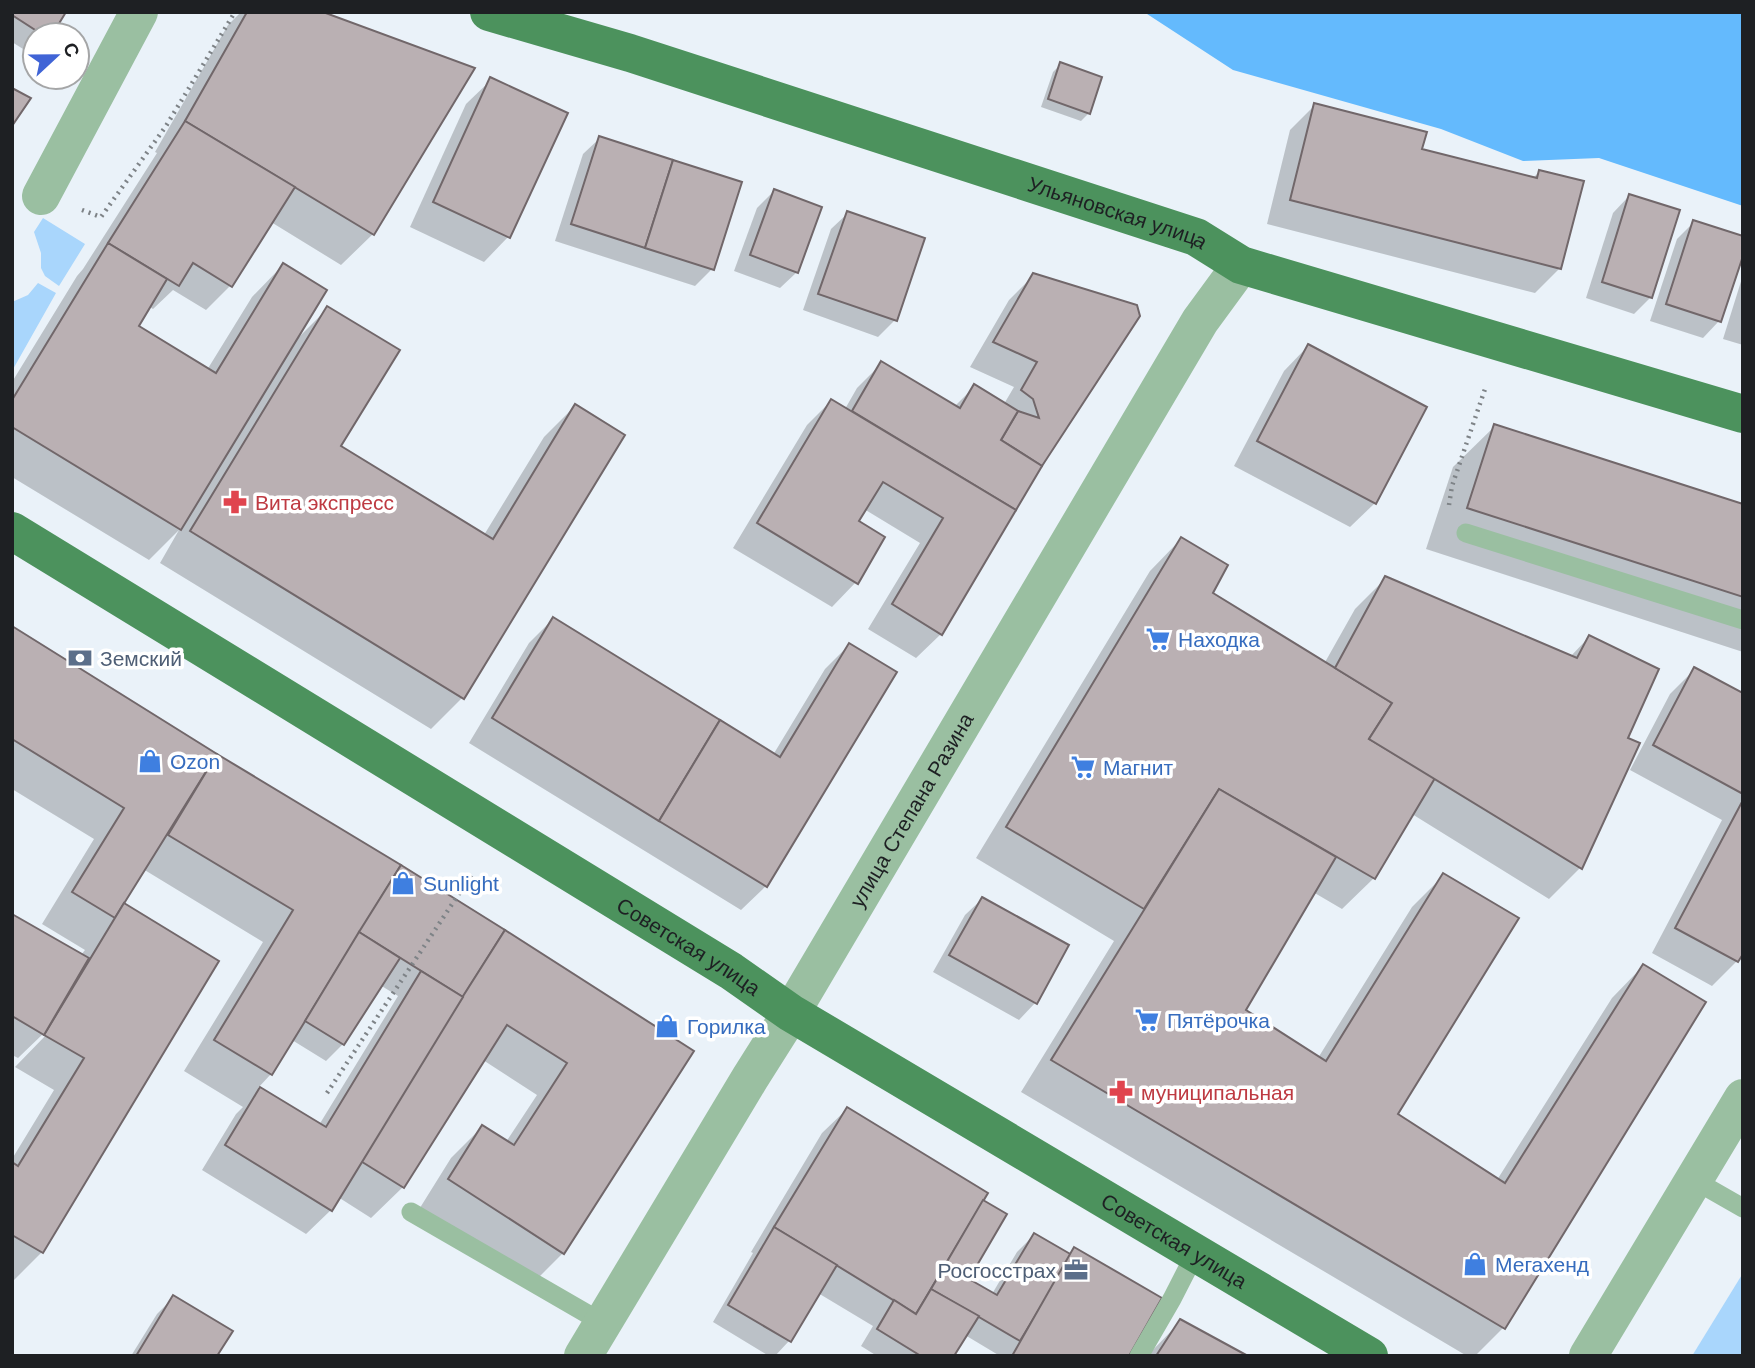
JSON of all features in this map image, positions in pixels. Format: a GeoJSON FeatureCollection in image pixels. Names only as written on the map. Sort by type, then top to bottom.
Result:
{"type":"FeatureCollection","features":[{"type":"Feature","properties":{"kind":"main road","name":"Ульяновская улица"},"geometry":{"type":"LineString","coordinates":[[489,12],[630,53],[1196,237],[1241,265],[1743,414]]}},
{"type":"Feature","properties":{"kind":"main road","name":"Советская улица"},"geometry":{"type":"LineString","coordinates":[[12,531],[731,971],[791,1013],[1369,1356]]}},
{"type":"Feature","properties":{"kind":"street"},"geometry":{"type":"LineString","coordinates":[[41,196],[139,12]]}},
{"type":"Feature","properties":{"kind":"street","name":"улица Степана Разина"},"geometry":{"type":"LineString","coordinates":[[583,1356],[791,1013],[1200,321],[1241,265]]}},
{"type":"Feature","properties":{"kind":"street"},"geometry":{"type":"LineString","coordinates":[[1588,1356],[1743,1098]]}},
{"type":"Feature","properties":{"kind":"lane"},"geometry":{"type":"LineString","coordinates":[[1466,533],[1743,620]]}},
{"type":"Feature","properties":{"kind":"lane"},"geometry":{"type":"LineString","coordinates":[[1693,1180],[1743,1208]]}},
{"type":"Feature","properties":{"kind":"lane"},"geometry":{"type":"LineString","coordinates":[[411,1212],[603,1323]]}},
{"type":"Feature","properties":{"kind":"lane"},"geometry":{"type":"LineString","coordinates":[[1139,1356],[1195,1254]]}},
{"type":"Feature","properties":{"kind":"path"},"geometry":{"type":"LineString","coordinates":[[41,196],[100,217],[166,126],[235,12]]}},
{"type":"Feature","properties":{"kind":"path"},"geometry":{"type":"LineString","coordinates":[[1466,533],[1456,527],[1449,517],[1449,501],[1485,389]]}},
{"type":"Feature","properties":{"kind":"path"},"geometry":{"type":"LineString","coordinates":[[327,1093],[472,874]]}},
{"type":"Feature","properties":{"kind":"shaded area"},"geometry":{"type":"Polygon","coordinates":[[[1144,12],[1743,12],[1743,206],[1599,158],[1523,161],[1441,129],[1233,70],[1144,12]]]}},
{"type":"Feature","properties":{"kind":"shaded area"},"geometry":{"type":"Polygon","coordinates":[[[43,218],[85,244],[59,286],[45,276],[41,268],[41,253],[34,232],[43,218]]]}},
{"type":"Feature","properties":{"kind":"shaded area"},"geometry":{"type":"Polygon","coordinates":[[[38,283],[56,293],[12,371],[12,302],[28,295],[38,283]]]}},
{"type":"Feature","properties":{"kind":"shaded area"},"geometry":{"type":"Polygon","coordinates":[[[1743,1273],[1743,1356],[1692,1356],[1743,1273]]]}},
{"type":"Feature","properties":{"kind":"building"},"geometry":{"type":"Polygon","coordinates":[[[12,12],[66,12],[61,21],[21,21],[12,15],[12,12]]]}},
{"type":"Feature","properties":{"kind":"building"},"geometry":{"type":"Polygon","coordinates":[[[247,12],[323,12],[475,68],[374,235],[185,121],[247,12]]]}},
{"type":"Feature","properties":{"kind":"building"},"geometry":{"type":"Polygon","coordinates":[[[1060,62],[1102,77],[1090,114],[1048,99],[1060,62]]]}},
{"type":"Feature","properties":{"kind":"building"},"geometry":{"type":"Polygon","coordinates":[[[490,77],[568,113],[510,238],[433,202],[490,77]]]}},
{"type":"Feature","properties":{"kind":"building"},"geometry":{"type":"Polygon","coordinates":[[[12,88],[31,98],[12,126],[12,88]]]}},
{"type":"Feature","properties":{"kind":"building"},"geometry":{"type":"Polygon","coordinates":[[[1314,103],[1427,132],[1422,149],[1537,178],[1539,170],[1584,181],[1561,269],[1290,200],[1314,103]]]}},
{"type":"Feature","properties":{"kind":"building"},"geometry":{"type":"Polygon","coordinates":[[[185,121],[295,187],[232,287],[193,263],[179,286],[108,243],[185,121]]]}},
{"type":"Feature","properties":{"kind":"building"},"geometry":{"type":"Polygon","coordinates":[[[599,136],[673,160],[645,248],[571,224],[599,136]]]}},
{"type":"Feature","properties":{"kind":"building"},"geometry":{"type":"Polygon","coordinates":[[[673,160],[742,182],[714,270],[645,248],[673,160]]]}},
{"type":"Feature","properties":{"kind":"building"},"geometry":{"type":"Polygon","coordinates":[[[774,189],[822,207],[798,273],[750,255],[774,189]]]}},
{"type":"Feature","properties":{"kind":"building"},"geometry":{"type":"Polygon","coordinates":[[[1629,194],[1680,210],[1652,298],[1602,282],[1629,194]]]}},
{"type":"Feature","properties":{"kind":"building"},"geometry":{"type":"Polygon","coordinates":[[[847,211],[925,238],[897,321],[818,294],[847,211]]]}},
{"type":"Feature","properties":{"kind":"building"},"geometry":{"type":"Polygon","coordinates":[[[1693,220],[1743,236],[1743,256],[1721,322],[1666,304],[1693,220]]]}},
{"type":"Feature","properties":{"kind":"building"},"geometry":{"type":"Polygon","coordinates":[[[108,243],[167,279],[139,326],[216,373],[283,263],[327,290],[181,530],[12,427],[12,400],[108,243]]]}},
{"type":"Feature","properties":{"kind":"building"},"geometry":{"type":"Polygon","coordinates":[[[1033,273],[1137,305],[1140,316],[1042,466],[1001,440],[1018,411],[1039,418],[1033,399],[1021,390],[1037,362],[993,342],[1033,273]]]}},
{"type":"Feature","properties":{"kind":"building"},"geometry":{"type":"Polygon","coordinates":[[[327,306],[400,350],[341,446],[493,539],[575,404],[625,435],[464,699],[190,531],[327,306]]]}},
{"type":"Feature","properties":{"kind":"building"},"geometry":{"type":"Polygon","coordinates":[[[1308,344],[1427,407],[1376,504],[1257,441],[1308,344]]]}},
{"type":"Feature","properties":{"kind":"building"},"geometry":{"type":"Polygon","coordinates":[[[881,361],[960,408],[974,384],[1018,411],[1001,440],[1042,466],[1016,510],[852,411],[881,361]]]}},
{"type":"Feature","properties":{"kind":"building"},"geometry":{"type":"Polygon","coordinates":[[[831,399],[1016,510],[942,635],[892,604],[943,518],[883,482],[859,521],[885,537],[858,584],[757,523],[831,399]]]}},
{"type":"Feature","properties":{"kind":"building"},"geometry":{"type":"Polygon","coordinates":[[[1494,424],[1743,504],[1743,597],[1467,508],[1494,424]]]}},
{"type":"Feature","properties":{"kind":"building"},"geometry":{"type":"Polygon","coordinates":[[[1181,537],[1228,565],[1213,593],[1392,703],[1369,739],[1435,778],[1375,879],[1219,789],[1144,909],[1006,827],[1181,537]]]}},
{"type":"Feature","properties":{"kind":"building"},"geometry":{"type":"Polygon","coordinates":[[[1385,576],[1577,658],[1589,635],[1659,669],[1628,738],[1640,743],[1582,869],[1369,739],[1392,703],[1335,668],[1385,576]]]}},
{"type":"Feature","properties":{"kind":"building"},"geometry":{"type":"Polygon","coordinates":[[[553,617],[720,720],[659,821],[492,718],[553,617]]]}},
{"type":"Feature","properties":{"kind":"building"},"geometry":{"type":"Polygon","coordinates":[[[12,626],[217,754],[115,918],[72,892],[124,808],[12,739],[12,626]]]}},
{"type":"Feature","properties":{"kind":"building"},"geometry":{"type":"Polygon","coordinates":[[[849,643],[897,672],[767,887],[659,821],[720,720],[780,757],[849,643]]]}},
{"type":"Feature","properties":{"kind":"building"},"geometry":{"type":"Polygon","coordinates":[[[1694,667],[1743,693],[1743,794],[1653,745],[1694,667]]]}},
{"type":"Feature","properties":{"kind":"building"},"geometry":{"type":"Polygon","coordinates":[[[217,754],[401,865],[272,1075],[214,1040],[293,910],[168,835],[217,754]]]}},
{"type":"Feature","properties":{"kind":"building"},"geometry":{"type":"Polygon","coordinates":[[[1219,789],[1336,857],[1246,1010],[1326,1061],[1443,873],[1519,918],[1398,1114],[1505,1183],[1643,964],[1706,1002],[1505,1329],[1051,1060],[1219,789]]]}},
{"type":"Feature","properties":{"kind":"building"},"geometry":{"type":"Polygon","coordinates":[[[1743,800],[1743,954],[1738,962],[1675,928],[1743,800]]]}},
{"type":"Feature","properties":{"kind":"building"},"geometry":{"type":"Polygon","coordinates":[[[401,865],[505,930],[463,997],[359,932],[401,865]]]}},
{"type":"Feature","properties":{"kind":"building"},"geometry":{"type":"Polygon","coordinates":[[[982,897],[1069,945],[1037,1004],[949,955],[982,897]]]}},
{"type":"Feature","properties":{"kind":"building"},"geometry":{"type":"Polygon","coordinates":[[[124,903],[219,961],[43,1253],[12,1235],[12,1162],[18,1166],[84,1058],[44,1035],[124,903]]]}},
{"type":"Feature","properties":{"kind":"building"},"geometry":{"type":"Polygon","coordinates":[[[12,914],[89,958],[44,1035],[12,1016],[12,914]]]}},
{"type":"Feature","properties":{"kind":"building"},"geometry":{"type":"Polygon","coordinates":[[[505,930],[694,1051],[564,1254],[448,1179],[482,1125],[514,1145],[567,1063],[507,1025],[404,1188],[359,1160],[505,930]]]}},
{"type":"Feature","properties":{"kind":"building"},"geometry":{"type":"Polygon","coordinates":[[[359,932],[400,958],[344,1045],[305,1021],[359,932]]]}},
{"type":"Feature","properties":{"kind":"building"},"geometry":{"type":"Polygon","coordinates":[[[421,971],[463,997],[332,1211],[225,1145],[260,1087],[326,1127],[421,971]]]}},
{"type":"Feature","properties":{"kind":"building"},"geometry":{"type":"Polygon","coordinates":[[[847,1107],[988,1193],[916,1314],[774,1227],[847,1107]]]}},
{"type":"Feature","properties":{"kind":"building"},"geometry":{"type":"Polygon","coordinates":[[[983,1200],[1007,1214],[969,1279],[997,1295],[1034,1233],[1072,1255],[1020,1341],[931,1289],[983,1200]]]}},
{"type":"Feature","properties":{"kind":"building"},"geometry":{"type":"Polygon","coordinates":[[[774,1227],[837,1265],[791,1342],[728,1305],[774,1227]]]}},
{"type":"Feature","properties":{"kind":"building"},"geometry":{"type":"Polygon","coordinates":[[[1074,1247],[1162,1298],[1129,1356],[1012,1356],[1074,1247]]]}},
{"type":"Feature","properties":{"kind":"building"},"geometry":{"type":"Polygon","coordinates":[[[931,1289],[979,1316],[954,1356],[921,1356],[877,1329],[894,1300],[916,1314],[931,1289]]]}},
{"type":"Feature","properties":{"kind":"building"},"geometry":{"type":"Polygon","coordinates":[[[173,1295],[233,1331],[217,1356],[136,1356],[173,1295]]]}},
{"type":"Feature","properties":{"kind":"building"},"geometry":{"type":"Polygon","coordinates":[[[1180,1319],[1248,1356],[1156,1356],[1180,1319]]]}},
{"type":"Feature","properties":{"kind":"place","name":"Вита экспресс"},"geometry":{"type":"Point","coordinates":[235,502]}},
{"type":"Feature","properties":{"kind":"place","name":"Находка"},"geometry":{"type":"Point","coordinates":[1158,639]}},
{"type":"Feature","properties":{"kind":"place","name":"Земский"},"geometry":{"type":"Point","coordinates":[80,658]}},
{"type":"Feature","properties":{"kind":"place","name":"Ozon"},"geometry":{"type":"Point","coordinates":[150,761]}},
{"type":"Feature","properties":{"kind":"place","name":"Магнит"},"geometry":{"type":"Point","coordinates":[1083,767]}},
{"type":"Feature","properties":{"kind":"place","name":"Sunlight"},"geometry":{"type":"Point","coordinates":[403,883]}},
{"type":"Feature","properties":{"kind":"place","name":"Пятёрочка"},"geometry":{"type":"Point","coordinates":[1147,1020]}},
{"type":"Feature","properties":{"kind":"place","name":"Горилка"},"geometry":{"type":"Point","coordinates":[667,1026]}},
{"type":"Feature","properties":{"kind":"place","name":"муниципальная"},"geometry":{"type":"Point","coordinates":[1121,1092]}},
{"type":"Feature","properties":{"kind":"place","name":"Мегахенд"},"geometry":{"type":"Point","coordinates":[1475,1264]}},
{"type":"Feature","properties":{"kind":"place","name":"Росгосстрах"},"geometry":{"type":"Point","coordinates":[1076,1270]}}]}
